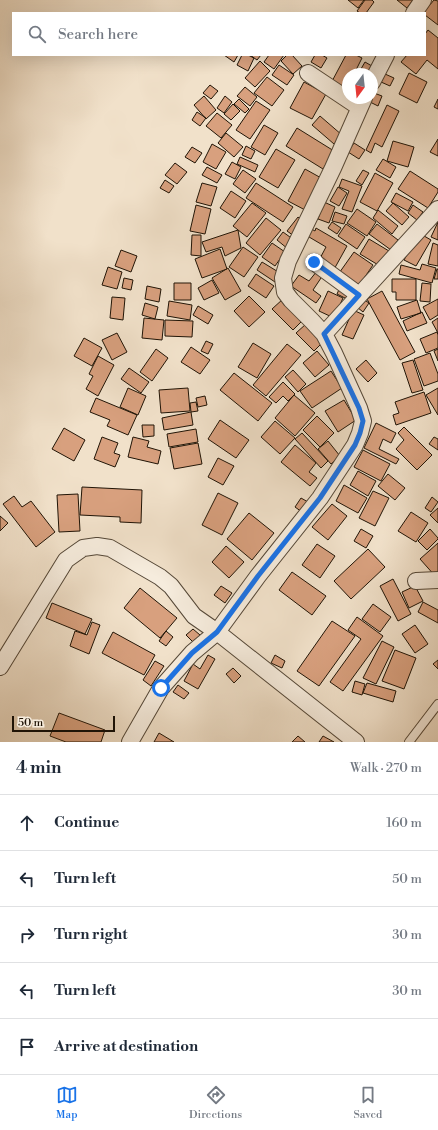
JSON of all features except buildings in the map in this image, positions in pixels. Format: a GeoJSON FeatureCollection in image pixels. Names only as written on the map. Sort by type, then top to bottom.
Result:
{"type":"FeatureCollection","features":[{"type":"Feature","properties":{"kind":"street"},"geometry":{"type":"LineString","coordinates":[[415,12],[424,0]]}},
{"type":"Feature","properties":{"kind":"street"},"geometry":{"type":"LineString","coordinates":[[378,70],[385,56]]}},
{"type":"Feature","properties":{"kind":"street"},"geometry":{"type":"LineString","coordinates":[[308,73],[342,92]]}},
{"type":"Feature","properties":{"kind":"street"},"geometry":{"type":"LineString","coordinates":[[130,742],[161,688],[192,653],[217,632],[258,576],[320,498],[355,445],[360,433],[363,421],[359,408],[324,334],[285,292],[283,278],[288,261],[361,104]]}},
{"type":"Feature","properties":{"kind":"street"},"geometry":{"type":"LineString","coordinates":[[324,334],[438,209]]}},
{"type":"Feature","properties":{"kind":"street"},"geometry":{"type":"LineString","coordinates":[[314,262],[359,295]]}},
{"type":"Feature","properties":{"kind":"street"},"geometry":{"type":"LineString","coordinates":[[0,668],[66,560],[83,548],[97,546],[110,548],[160,577],[171,586],[194,616],[217,632],[356,742]]}},
{"type":"Feature","properties":{"kind":"street"},"geometry":{"type":"LineString","coordinates":[[416,581],[438,580]]}},
{"type":"Feature","properties":{"kind":"lane"},"geometry":{"type":"LineString","coordinates":[[409,742],[438,704]]}},
{"type":"Feature","properties":{"kind":"route"},"geometry":{"type":"LineString","coordinates":[[161,688],[192,653],[217,632],[258,576],[320,498],[355,445],[360,433],[363,421],[359,408],[324,334],[359,295],[314,262]]}}]}
